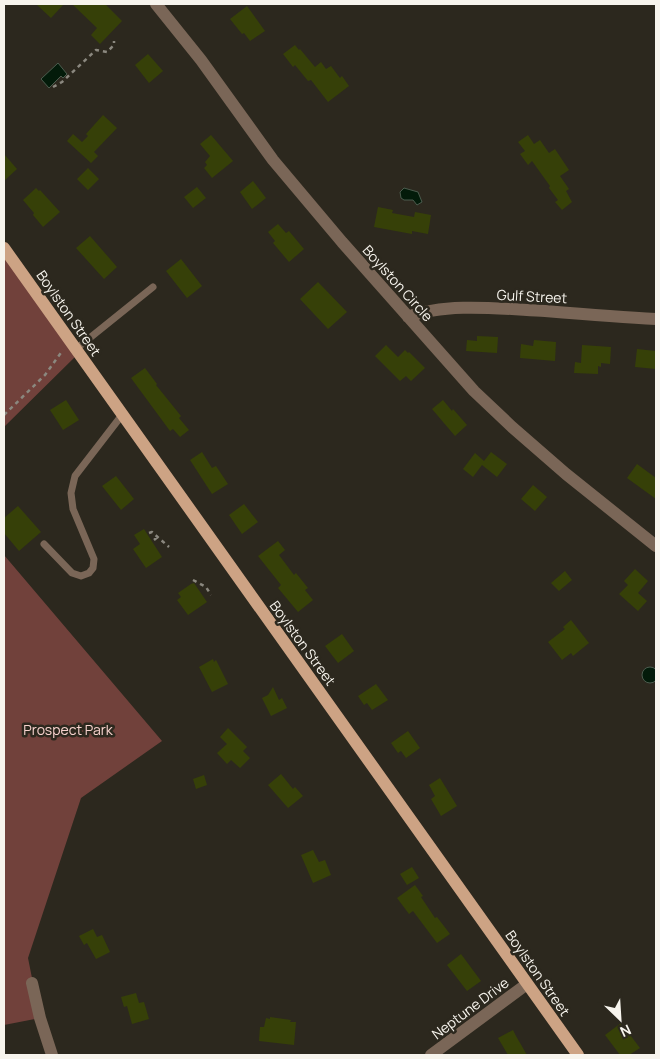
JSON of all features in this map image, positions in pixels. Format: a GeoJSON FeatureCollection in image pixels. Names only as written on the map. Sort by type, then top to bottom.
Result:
{"type":"FeatureCollection","features":[{"type":"Feature","properties":{"kind":"main road","name":"Boylston Street"},"geometry":{"type":"LineString","coordinates":[[4,248],[578,1055]]}},
{"type":"Feature","properties":{"kind":"street","name":"Boylston Circle"},"geometry":{"type":"LineString","coordinates":[[156,4],[201,60],[273,160],[474,391],[566,474],[656,546]]}},
{"type":"Feature","properties":{"kind":"street","name":"Gulf Street"},"geometry":{"type":"LineString","coordinates":[[408,317],[424,311],[449,308],[508,309],[656,319]]}},
{"type":"Feature","properties":{"kind":"street"},"geometry":{"type":"LineString","coordinates":[[32,983],[40,1018],[52,1055]]}},
{"type":"Feature","properties":{"kind":"street","name":"Neptune Drive"},"geometry":{"type":"LineString","coordinates":[[431,1055],[527,984]]}},
{"type":"Feature","properties":{"kind":"lane"},"geometry":{"type":"LineString","coordinates":[[73,345],[153,288]]}},
{"type":"Feature","properties":{"kind":"lane"},"geometry":{"type":"LineString","coordinates":[[44,544],[72,573],[81,576],[89,573],[93,568],[94,559],[72,510],[71,493],[75,476],[122,415]]}},
{"type":"Feature","properties":{"kind":"path"},"geometry":{"type":"LineString","coordinates":[[52,87],[62,82],[96,50],[107,52],[114,45],[114,41]]}},
{"type":"Feature","properties":{"kind":"path"},"geometry":{"type":"LineString","coordinates":[[4,415],[73,345]]}},
{"type":"Feature","properties":{"kind":"path"},"geometry":{"type":"LineString","coordinates":[[150,533],[152,532],[158,536],[169,547]]}},
{"type":"Feature","properties":{"kind":"path"},"geometry":{"type":"LineString","coordinates":[[154,540],[158,536]]}},
{"type":"Feature","properties":{"kind":"path"},"geometry":{"type":"LineString","coordinates":[[194,580],[206,586],[212,595]]}},
{"type":"Feature","properties":{"kind":"green space"},"geometry":{"type":"Polygon","coordinates":[[[4,248],[79,353],[4,427],[4,248]]]}},
{"type":"Feature","properties":{"kind":"green space","name":"Prospect Park"},"geometry":{"type":"Polygon","coordinates":[[[4,555],[162,741],[81,798],[28,958],[40,1018],[4,1025],[4,555]]]}},
{"type":"Feature","properties":{"kind":"shaded area"},"geometry":{"type":"Polygon","coordinates":[[[58,63],[67,74],[63,78],[61,76],[49,88],[41,79],[58,63]]]}},
{"type":"Feature","properties":{"kind":"shaded area"},"geometry":{"type":"Polygon","coordinates":[[[404,188],[418,192],[422,202],[417,205],[413,200],[401,198],[400,192],[404,188]]]}},
{"type":"Feature","properties":{"kind":"shaded area"},"geometry":{"type":"Polygon","coordinates":[[[650,667],[656,669],[658,675],[656,681],[650,683],[644,681],[642,675],[644,669],[650,667]]]}},
{"type":"Feature","properties":{"kind":"building"},"geometry":{"type":"Polygon","coordinates":[[[36,4],[64,4],[51,18],[36,4]]]}},
{"type":"Feature","properties":{"kind":"building"},"geometry":{"type":"Polygon","coordinates":[[[72,4],[105,4],[122,21],[100,44],[91,35],[97,28],[72,4]]]}},
{"type":"Feature","properties":{"kind":"building"},"geometry":{"type":"Polygon","coordinates":[[[247,6],[265,31],[250,41],[230,19],[247,6]]]}},
{"type":"Feature","properties":{"kind":"building"},"geometry":{"type":"Polygon","coordinates":[[[295,45],[315,67],[321,62],[326,69],[331,66],[349,86],[328,102],[311,80],[308,81],[283,54],[295,45]]]}},
{"type":"Feature","properties":{"kind":"building"},"geometry":{"type":"Polygon","coordinates":[[[148,54],[163,71],[149,83],[135,65],[148,54]]]}},
{"type":"Feature","properties":{"kind":"building"},"geometry":{"type":"Polygon","coordinates":[[[103,115],[117,128],[94,152],[98,156],[91,163],[67,141],[73,134],[82,142],[88,136],[86,134],[103,115]]]}},
{"type":"Feature","properties":{"kind":"building"},"geometry":{"type":"Polygon","coordinates":[[[211,135],[233,161],[212,178],[204,168],[207,165],[205,162],[210,156],[200,144],[211,135]]]}},
{"type":"Feature","properties":{"kind":"building"},"geometry":{"type":"Polygon","coordinates":[[[528,135],[534,144],[540,140],[549,153],[555,149],[569,170],[560,176],[569,189],[566,191],[572,202],[562,210],[555,202],[558,200],[549,188],[550,186],[532,161],[528,165],[520,154],[525,151],[518,142],[528,135]]]}},
{"type":"Feature","properties":{"kind":"building"},"geometry":{"type":"Polygon","coordinates":[[[4,154],[17,169],[4,181],[4,154]]]}},
{"type":"Feature","properties":{"kind":"building"},"geometry":{"type":"Polygon","coordinates":[[[88,168],[99,179],[88,190],[77,179],[88,168]]]}},
{"type":"Feature","properties":{"kind":"building"},"geometry":{"type":"Polygon","coordinates":[[[253,181],[266,198],[252,209],[240,192],[253,181]]]}},
{"type":"Feature","properties":{"kind":"building"},"geometry":{"type":"Polygon","coordinates":[[[197,187],[206,198],[193,208],[184,197],[197,187]]]}},
{"type":"Feature","properties":{"kind":"building"},"geometry":{"type":"Polygon","coordinates":[[[36,188],[60,212],[43,227],[23,200],[36,188]]]}},
{"type":"Feature","properties":{"kind":"building"},"geometry":{"type":"Polygon","coordinates":[[[378,207],[393,210],[392,213],[414,217],[415,212],[431,215],[428,234],[412,231],[412,234],[374,227],[378,207]]]}},
{"type":"Feature","properties":{"kind":"building"},"geometry":{"type":"Polygon","coordinates":[[[278,224],[286,233],[289,231],[304,249],[289,262],[273,243],[275,241],[268,232],[278,224]]]}},
{"type":"Feature","properties":{"kind":"building"},"geometry":{"type":"Polygon","coordinates":[[[90,236],[117,267],[104,279],[76,248],[90,236]]]}},
{"type":"Feature","properties":{"kind":"building"},"geometry":{"type":"Polygon","coordinates":[[[181,259],[202,286],[187,298],[166,271],[181,259]]]}},
{"type":"Feature","properties":{"kind":"building"},"geometry":{"type":"Polygon","coordinates":[[[318,282],[347,312],[328,329],[300,299],[318,282]]]}},
{"type":"Feature","properties":{"kind":"building"},"geometry":{"type":"Polygon","coordinates":[[[477,336],[498,337],[497,353],[466,351],[467,340],[477,341],[477,336]]]}},
{"type":"Feature","properties":{"kind":"building"},"geometry":{"type":"Polygon","coordinates":[[[534,340],[556,342],[555,361],[520,358],[521,344],[533,346],[534,340]]]}},
{"type":"Feature","properties":{"kind":"building"},"geometry":{"type":"Polygon","coordinates":[[[386,345],[398,357],[405,350],[409,352],[425,368],[411,381],[406,376],[400,381],[375,356],[386,345]]]}},
{"type":"Feature","properties":{"kind":"building"},"geometry":{"type":"Polygon","coordinates":[[[582,345],[611,347],[610,364],[601,363],[601,367],[598,366],[598,374],[574,373],[575,362],[581,363],[582,345]]]}},
{"type":"Feature","properties":{"kind":"building"},"geometry":{"type":"Polygon","coordinates":[[[637,349],[656,351],[656,369],[635,367],[637,349]]]}},
{"type":"Feature","properties":{"kind":"building"},"geometry":{"type":"Polygon","coordinates":[[[145,368],[181,416],[179,418],[189,430],[180,437],[173,429],[170,431],[131,378],[145,368]]]}},
{"type":"Feature","properties":{"kind":"building"},"geometry":{"type":"Polygon","coordinates":[[[66,400],[79,420],[63,430],[50,410],[66,400]]]}},
{"type":"Feature","properties":{"kind":"building"},"geometry":{"type":"Polygon","coordinates":[[[443,400],[467,425],[455,436],[432,409],[443,400]]]}},
{"type":"Feature","properties":{"kind":"building"},"geometry":{"type":"Polygon","coordinates":[[[202,452],[212,468],[216,466],[228,484],[212,494],[190,460],[202,452]]]}},
{"type":"Feature","properties":{"kind":"building"},"geometry":{"type":"Polygon","coordinates":[[[491,452],[507,464],[497,477],[482,465],[473,477],[463,469],[475,453],[484,461],[491,452]]]}},
{"type":"Feature","properties":{"kind":"building"},"geometry":{"type":"Polygon","coordinates":[[[637,464],[656,478],[656,499],[627,478],[637,464]]]}},
{"type":"Feature","properties":{"kind":"building"},"geometry":{"type":"Polygon","coordinates":[[[116,476],[134,499],[121,510],[102,486],[116,476]]]}},
{"type":"Feature","properties":{"kind":"building"},"geometry":{"type":"Polygon","coordinates":[[[533,485],[547,497],[535,511],[521,499],[533,485]]]}},
{"type":"Feature","properties":{"kind":"building"},"geometry":{"type":"Polygon","coordinates":[[[244,504],[258,522],[242,534],[229,515],[244,504]]]}},
{"type":"Feature","properties":{"kind":"building"},"geometry":{"type":"Polygon","coordinates":[[[18,506],[41,532],[19,551],[4,533],[4,518],[18,506]]]}},
{"type":"Feature","properties":{"kind":"building"},"geometry":{"type":"Polygon","coordinates":[[[144,529],[162,557],[146,568],[133,549],[140,544],[134,535],[144,529]]]}},
{"type":"Feature","properties":{"kind":"building"},"geometry":{"type":"Polygon","coordinates":[[[278,541],[285,550],[279,555],[294,575],[296,573],[308,588],[305,590],[313,600],[298,612],[278,588],[281,585],[258,556],[278,541]]]}},
{"type":"Feature","properties":{"kind":"building"},"geometry":{"type":"Polygon","coordinates":[[[635,569],[648,581],[638,593],[647,601],[638,611],[619,594],[628,585],[624,581],[635,569]]]}},
{"type":"Feature","properties":{"kind":"building"},"geometry":{"type":"Polygon","coordinates":[[[565,571],[572,580],[559,591],[551,583],[565,571]]]}},
{"type":"Feature","properties":{"kind":"building"},"geometry":{"type":"Polygon","coordinates":[[[194,583],[207,602],[188,615],[177,600],[181,597],[178,593],[194,583]]]}},
{"type":"Feature","properties":{"kind":"building"},"geometry":{"type":"Polygon","coordinates":[[[571,620],[589,643],[573,656],[571,653],[562,660],[548,642],[565,629],[563,627],[571,620]]]}},
{"type":"Feature","properties":{"kind":"building"},"geometry":{"type":"Polygon","coordinates":[[[342,634],[354,651],[338,663],[325,646],[342,634]]]}},
{"type":"Feature","properties":{"kind":"building"},"geometry":{"type":"Polygon","coordinates":[[[213,659],[214,662],[216,660],[228,684],[212,692],[199,667],[213,659]]]}},
{"type":"Feature","properties":{"kind":"building"},"geometry":{"type":"Polygon","coordinates":[[[376,684],[388,700],[372,710],[367,703],[364,705],[358,696],[376,684]]]}},
{"type":"Feature","properties":{"kind":"building"},"geometry":{"type":"Polygon","coordinates":[[[273,687],[279,700],[282,698],[287,708],[271,716],[262,698],[268,695],[273,687]]]}},
{"type":"Feature","properties":{"kind":"building"},"geometry":{"type":"Polygon","coordinates":[[[228,728],[247,747],[243,751],[250,758],[240,768],[231,760],[227,764],[217,753],[227,744],[220,737],[228,728]]]}},
{"type":"Feature","properties":{"kind":"building"},"geometry":{"type":"Polygon","coordinates":[[[408,731],[420,748],[406,758],[401,751],[398,753],[391,743],[408,731]]]}},
{"type":"Feature","properties":{"kind":"building"},"geometry":{"type":"Polygon","coordinates":[[[281,774],[293,789],[295,787],[303,796],[288,808],[268,785],[281,774]]]}},
{"type":"Feature","properties":{"kind":"building"},"geometry":{"type":"Polygon","coordinates":[[[204,775],[207,785],[196,789],[193,779],[204,775]]]}},
{"type":"Feature","properties":{"kind":"building"},"geometry":{"type":"Polygon","coordinates":[[[440,778],[457,806],[441,816],[431,799],[435,796],[429,785],[440,778]]]}},
{"type":"Feature","properties":{"kind":"building"},"geometry":{"type":"Polygon","coordinates":[[[313,850],[319,862],[325,860],[331,875],[313,883],[301,855],[313,850]]]}},
{"type":"Feature","properties":{"kind":"building"},"geometry":{"type":"Polygon","coordinates":[[[412,867],[419,878],[407,885],[400,874],[412,867]]]}},
{"type":"Feature","properties":{"kind":"building"},"geometry":{"type":"Polygon","coordinates":[[[415,885],[435,918],[437,917],[450,934],[437,943],[413,911],[409,914],[397,898],[415,885]]]}},
{"type":"Feature","properties":{"kind":"building"},"geometry":{"type":"Polygon","coordinates":[[[93,929],[97,937],[102,935],[110,952],[96,959],[87,943],[84,945],[79,936],[93,929]]]}},
{"type":"Feature","properties":{"kind":"building"},"geometry":{"type":"Polygon","coordinates":[[[461,954],[481,981],[467,991],[447,965],[461,954]]]}},
{"type":"Feature","properties":{"kind":"building"},"geometry":{"type":"Polygon","coordinates":[[[136,993],[139,1003],[144,1002],[149,1019],[132,1024],[127,1006],[124,1007],[121,997],[136,993]]]}},
{"type":"Feature","properties":{"kind":"building"},"geometry":{"type":"Polygon","coordinates":[[[270,1017],[296,1022],[294,1045],[259,1041],[260,1027],[264,1027],[266,1018],[270,1019],[270,1017]]]}},
{"type":"Feature","properties":{"kind":"building"},"geometry":{"type":"Polygon","coordinates":[[[621,1023],[640,1048],[629,1055],[620,1055],[605,1035],[621,1023]]]}},
{"type":"Feature","properties":{"kind":"building"},"geometry":{"type":"Polygon","coordinates":[[[513,1030],[527,1055],[508,1055],[498,1038],[513,1030]]]}}]}
